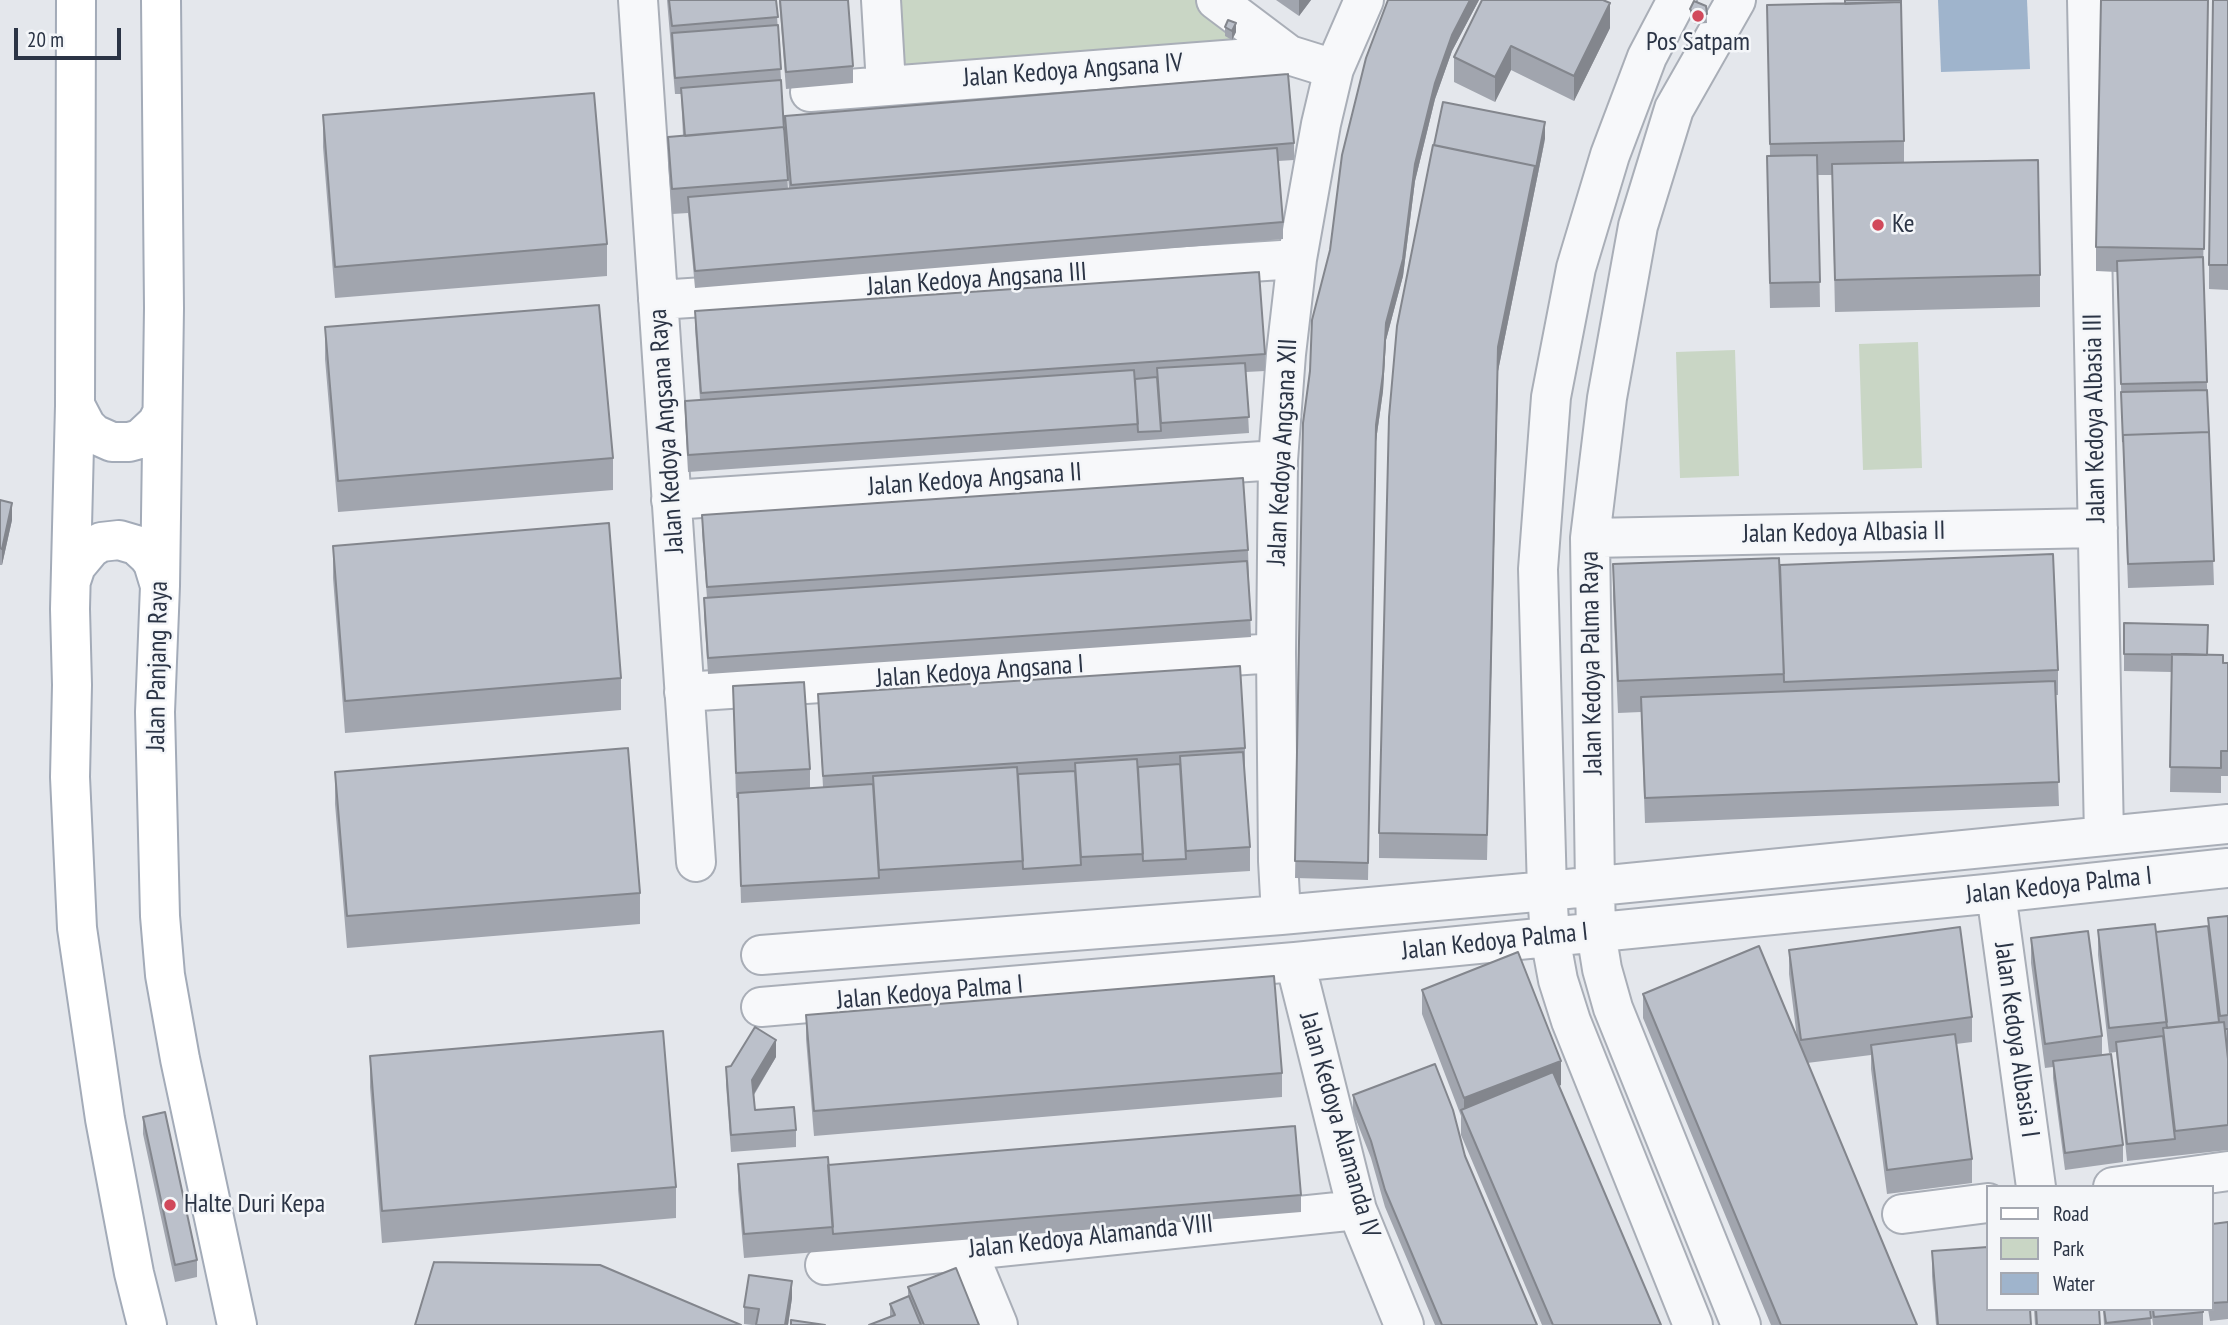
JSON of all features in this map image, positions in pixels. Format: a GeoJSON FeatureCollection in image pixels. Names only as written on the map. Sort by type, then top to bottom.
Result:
{"type":"FeatureCollection","features":[{"type":"Feature","properties":{"kind":"main road"},"geometry":{"type":"LineString","coordinates":[[76,0],[75,405],[70,777],[77,928],[105,1119],[134,1273],[147,1325]]}},
{"type":"Feature","properties":{"kind":"main road","name":"Jalan Panjang Raya"},"geometry":{"type":"LineString","coordinates":[[161,0],[164,295],[155,726],[160,916],[165,975],[183,1073],[237,1325]]}},
{"type":"Feature","properties":{"kind":"main road"},"geometry":{"type":"LineString","coordinates":[[75,405],[86,426],[94,434],[112,442],[140,439],[157,423],[162,413]]}},
{"type":"Feature","properties":{"kind":"main road"},"geometry":{"type":"LineString","coordinates":[[71,581],[76,566],[91,548],[101,542],[119,540],[143,550],[153,563],[160,586]]}},
{"type":"Feature","properties":{"kind":"street","name":"Jalan Kedoya Angsana Raya"},"geometry":{"type":"LineString","coordinates":[[638,0],[696,862]]}},
{"type":"Feature","properties":{"kind":"street"},"geometry":{"type":"LineString","coordinates":[[881,0],[886,85]]}},
{"type":"Feature","properties":{"kind":"street"},"geometry":{"type":"LineString","coordinates":[[1216,0],[1289,55]]}},
{"type":"Feature","properties":{"kind":"street","name":"Jalan Kedoya Angsana XII"},"geometry":{"type":"LineString","coordinates":[[1281,915],[1276,653],[1279,460],[1286,354],[1297,259],[1321,124],[1334,69],[1364,0]]}},
{"type":"Feature","properties":{"kind":"street"},"geometry":{"type":"LineString","coordinates":[[1676,0],[1700,5],[1715,18],[1723,21]]}},
{"type":"Feature","properties":{"kind":"street","name":"Jalan Kedoya Palma Raya"},"geometry":{"type":"LineString","coordinates":[[1676,0],[1647,57],[1610,155],[1576,268],[1552,397],[1538,569],[1547,891],[1550,937],[1558,980],[1571,1021],[1693,1325]]}},
{"type":"Feature","properties":{"kind":"street","name":"Jalan Kedoya Albasia III"},"geometry":{"type":"LineString","coordinates":[[2087,0],[2104,836]]}},
{"type":"Feature","properties":{"kind":"street","name":"Jalan Kedoya Palma Raya"},"geometry":{"type":"LineString","coordinates":[[1723,21],[1674,109],[1638,226],[1607,398],[1590,538],[1596,932],[1602,969],[1613,1008],[1741,1325]]}},
{"type":"Feature","properties":{"kind":"street","name":"Jalan Kedoya Angsana IV"},"geometry":{"type":"LineString","coordinates":[[810,92],[1289,55],[1334,69]]}},
{"type":"Feature","properties":{"kind":"street","name":"Jalan Kedoya Angsana III"},"geometry":{"type":"LineString","coordinates":[[658,300],[1297,259]]}},
{"type":"Feature","properties":{"kind":"street","name":"Jalan Kedoya Angsana II"},"geometry":{"type":"LineString","coordinates":[[671,500],[1279,460]]}},
{"type":"Feature","properties":{"kind":"street","name":"Jalan Kedoya Albasia II"},"geometry":{"type":"LineString","coordinates":[[1590,538],[2098,528]]}},
{"type":"Feature","properties":{"kind":"street","name":"Jalan Kedoya Angsana I"},"geometry":{"type":"LineString","coordinates":[[684,692],[1276,653]]}},
{"type":"Feature","properties":{"kind":"street","name":"Jalan Kedoya Palma I"},"geometry":{"type":"LineString","coordinates":[[761,955],[1281,915],[2228,824]]}},
{"type":"Feature","properties":{"kind":"street","name":"Jalan Kedoya Palma I"},"geometry":{"type":"LineString","coordinates":[[761,1007],[1294,962],[1996,893],[2228,867]]}},
{"type":"Feature","properties":{"kind":"street","name":"Jalan Kedoya Albasia I"},"geometry":{"type":"LineString","coordinates":[[1996,893],[2036,1185]]}},
{"type":"Feature","properties":{"kind":"street"},"geometry":{"type":"LineString","coordinates":[[1029,934],[1032,985]]}},
{"type":"Feature","properties":{"kind":"street","name":"Jalan Kedoya Alamanda IV"},"geometry":{"type":"LineString","coordinates":[[1294,962],[1357,1210],[1404,1325]]}},
{"type":"Feature","properties":{"kind":"street"},"geometry":{"type":"LineString","coordinates":[[2127,1185],[2228,1171]]}},
{"type":"Feature","properties":{"kind":"street"},"geometry":{"type":"LineString","coordinates":[[1902,1214],[1986,1203]]}},
{"type":"Feature","properties":{"kind":"street","name":"Jalan Kedoya Alamanda VIII"},"geometry":{"type":"LineString","coordinates":[[825,1265],[1357,1210]]}},
{"type":"Feature","properties":{"kind":"street"},"geometry":{"type":"LineString","coordinates":[[967,1250],[999,1325]]}},
{"type":"Feature","properties":{"kind":"green space"},"geometry":{"type":"Polygon","coordinates":[[[878,0],[1196,0],[1267,49],[879,84],[878,0]]]}},
{"type":"Feature","properties":{"kind":"green space"},"geometry":{"type":"Polygon","coordinates":[[[1918,342],[1922,468],[1863,470],[1859,344],[1918,342]]]}},
{"type":"Feature","properties":{"kind":"green space"},"geometry":{"type":"Polygon","coordinates":[[[1735,350],[1739,476],[1680,478],[1676,352],[1735,350]]]}},
{"type":"Feature","properties":{"kind":"water"},"geometry":{"type":"Polygon","coordinates":[[[1938,0],[2027,0],[2030,69],[1941,72],[1938,0]]]}},
{"type":"Feature","properties":{"kind":"building"},"geometry":{"type":"Polygon","coordinates":[[[669,0],[776,0],[778,17],[672,26],[669,0]]]}},
{"type":"Feature","properties":{"kind":"building"},"geometry":{"type":"Polygon","coordinates":[[[780,0],[848,0],[853,66],[786,72],[780,0]]]}},
{"type":"Feature","properties":{"kind":"building"},"geometry":{"type":"Polygon","coordinates":[[[1388,0],[1470,0],[1452,35],[1435,83],[1415,164],[1403,259],[1386,323],[1376,425],[1368,863],[1295,861],[1303,423],[1310,371],[1312,320],[1330,250],[1342,155],[1366,58],[1388,0]]]}},
{"type":"Feature","properties":{"kind":"building"},"geometry":{"type":"Polygon","coordinates":[[[1482,0],[1603,0],[1610,3],[1574,76],[1511,46],[1495,77],[1454,57],[1482,0]]]}},
{"type":"Feature","properties":{"kind":"building"},"geometry":{"type":"Polygon","coordinates":[[[1845,0],[1901,0],[1901,2],[1845,4],[1845,0]]]}},
{"type":"Feature","properties":{"kind":"building"},"geometry":{"type":"Polygon","coordinates":[[[2101,0],[2208,0],[2204,249],[2096,247],[2101,0]]]}},
{"type":"Feature","properties":{"kind":"building"},"geometry":{"type":"Polygon","coordinates":[[[2213,0],[2228,0],[2228,265],[2209,265],[2213,0]]]}},
{"type":"Feature","properties":{"kind":"building"},"geometry":{"type":"Polygon","coordinates":[[[1694,1],[1706,6],[1707,14],[1695,16],[1690,9],[1694,1]]]}},
{"type":"Feature","properties":{"kind":"building"},"geometry":{"type":"Polygon","coordinates":[[[1901,2],[1904,141],[1770,144],[1767,5],[1901,2]]]}},
{"type":"Feature","properties":{"kind":"building"},"geometry":{"type":"Polygon","coordinates":[[[1228,20],[1236,23],[1232,31],[1225,27],[1228,20]]]}},
{"type":"Feature","properties":{"kind":"building"},"geometry":{"type":"Polygon","coordinates":[[[778,25],[781,69],[675,78],[672,33],[778,25]]]}},
{"type":"Feature","properties":{"kind":"building"},"geometry":{"type":"Polygon","coordinates":[[[1288,74],[1294,143],[791,185],[785,116],[1288,74]]]}},
{"type":"Feature","properties":{"kind":"building"},"geometry":{"type":"Polygon","coordinates":[[[781,80],[784,127],[685,136],[681,88],[781,80]]]}},
{"type":"Feature","properties":{"kind":"building"},"geometry":{"type":"Polygon","coordinates":[[[594,93],[607,244],[335,267],[323,115],[594,93]]]}},
{"type":"Feature","properties":{"kind":"building"},"geometry":{"type":"Polygon","coordinates":[[[1443,102],[1545,122],[1535,173],[1535,166],[1434,145],[1443,102]]]}},
{"type":"Feature","properties":{"kind":"building"},"geometry":{"type":"Polygon","coordinates":[[[784,127],[788,180],[672,189],[668,137],[784,127]]]}},
{"type":"Feature","properties":{"kind":"building"},"geometry":{"type":"Polygon","coordinates":[[[1433,145],[1535,166],[1498,347],[1487,835],[1379,833],[1389,417],[1397,326],[1433,145]]]}},
{"type":"Feature","properties":{"kind":"building"},"geometry":{"type":"Polygon","coordinates":[[[1277,148],[1283,222],[695,271],[688,197],[1277,148]]]}},
{"type":"Feature","properties":{"kind":"building"},"geometry":{"type":"Polygon","coordinates":[[[1817,155],[1820,282],[1770,283],[1767,156],[1817,155]]]}},
{"type":"Feature","properties":{"kind":"building"},"geometry":{"type":"Polygon","coordinates":[[[2038,160],[2040,275],[1835,280],[1832,164],[2038,160]]]}},
{"type":"Feature","properties":{"kind":"building"},"geometry":{"type":"Polygon","coordinates":[[[2203,257],[2207,382],[2121,384],[2117,261],[2203,257]]]}},
{"type":"Feature","properties":{"kind":"building"},"geometry":{"type":"Polygon","coordinates":[[[1259,272],[1265,354],[701,393],[695,311],[1259,272]]]}},
{"type":"Feature","properties":{"kind":"building"},"geometry":{"type":"Polygon","coordinates":[[[599,305],[613,458],[338,481],[325,327],[599,305]]]}},
{"type":"Feature","properties":{"kind":"building"},"geometry":{"type":"Polygon","coordinates":[[[1245,363],[1249,417],[1161,423],[1157,368],[1245,363]]]}},
{"type":"Feature","properties":{"kind":"building"},"geometry":{"type":"Polygon","coordinates":[[[1134,370],[1138,424],[688,455],[685,401],[1134,370]]]}},
{"type":"Feature","properties":{"kind":"building"},"geometry":{"type":"Polygon","coordinates":[[[1157,377],[1161,431],[1138,432],[1135,379],[1157,377]]]}},
{"type":"Feature","properties":{"kind":"building"},"geometry":{"type":"Polygon","coordinates":[[[2207,390],[2209,432],[2123,435],[2123,442],[2121,392],[2207,390]]]}},
{"type":"Feature","properties":{"kind":"building"},"geometry":{"type":"Polygon","coordinates":[[[2209,432],[2214,561],[2128,564],[2123,435],[2209,432]]]}},
{"type":"Feature","properties":{"kind":"building"},"geometry":{"type":"Polygon","coordinates":[[[1243,478],[1248,550],[707,587],[702,515],[1243,478]]]}},
{"type":"Feature","properties":{"kind":"building"},"geometry":{"type":"Polygon","coordinates":[[[0,500],[12,503],[2,549],[0,548],[0,500]]]}},
{"type":"Feature","properties":{"kind":"building"},"geometry":{"type":"Polygon","coordinates":[[[609,523],[621,678],[345,701],[333,546],[609,523]]]}},
{"type":"Feature","properties":{"kind":"building"},"geometry":{"type":"Polygon","coordinates":[[[2053,554],[2058,670],[1784,682],[1780,565],[2053,554]]]}},
{"type":"Feature","properties":{"kind":"building"},"geometry":{"type":"Polygon","coordinates":[[[1779,558],[1784,674],[1618,681],[1613,564],[1779,558]]]}},
{"type":"Feature","properties":{"kind":"building"},"geometry":{"type":"Polygon","coordinates":[[[1247,561],[1251,620],[708,658],[704,598],[1247,561]]]}},
{"type":"Feature","properties":{"kind":"building"},"geometry":{"type":"Polygon","coordinates":[[[2124,623],[2208,625],[2207,655],[2124,654],[2124,623]]]}},
{"type":"Feature","properties":{"kind":"building"},"geometry":{"type":"Polygon","coordinates":[[[2172,654],[2223,655],[2223,663],[2228,663],[2228,751],[2221,751],[2221,768],[2170,767],[2172,654]]]}},
{"type":"Feature","properties":{"kind":"building"},"geometry":{"type":"Polygon","coordinates":[[[1240,666],[1245,748],[823,776],[818,694],[1240,666]]]}},
{"type":"Feature","properties":{"kind":"building"},"geometry":{"type":"Polygon","coordinates":[[[2055,681],[2059,782],[1645,798],[1641,697],[2055,681]]]}},
{"type":"Feature","properties":{"kind":"building"},"geometry":{"type":"Polygon","coordinates":[[[804,682],[810,769],[736,773],[733,686],[804,682]]]}},
{"type":"Feature","properties":{"kind":"building"},"geometry":{"type":"Polygon","coordinates":[[[628,748],[640,893],[347,916],[335,772],[628,748]]]}},
{"type":"Feature","properties":{"kind":"building"},"geometry":{"type":"Polygon","coordinates":[[[1243,752],[1250,847],[1186,851],[1180,756],[1243,752]]]}},
{"type":"Feature","properties":{"kind":"building"},"geometry":{"type":"Polygon","coordinates":[[[1137,759],[1143,854],[1081,857],[1075,763],[1137,759]]]}},
{"type":"Feature","properties":{"kind":"building"},"geometry":{"type":"Polygon","coordinates":[[[1180,764],[1186,859],[1143,861],[1138,767],[1180,764]]]}},
{"type":"Feature","properties":{"kind":"building"},"geometry":{"type":"Polygon","coordinates":[[[1017,767],[1023,861],[879,870],[873,776],[1017,767]]]}},
{"type":"Feature","properties":{"kind":"building"},"geometry":{"type":"Polygon","coordinates":[[[1075,771],[1081,865],[1023,869],[1018,774],[1075,771]]]}},
{"type":"Feature","properties":{"kind":"building"},"geometry":{"type":"Polygon","coordinates":[[[873,784],[879,878],[741,886],[738,793],[873,784]]]}},
{"type":"Feature","properties":{"kind":"building"},"geometry":{"type":"Polygon","coordinates":[[[2228,916],[2228,1015],[2220,1016],[2208,918],[2228,916]]]}},
{"type":"Feature","properties":{"kind":"building"},"geometry":{"type":"Polygon","coordinates":[[[2155,924],[2167,1022],[2109,1028],[2098,930],[2155,924]]]}},
{"type":"Feature","properties":{"kind":"building"},"geometry":{"type":"Polygon","coordinates":[[[2208,926],[2219,1022],[2167,1028],[2156,932],[2208,926]]]}},
{"type":"Feature","properties":{"kind":"building"},"geometry":{"type":"Polygon","coordinates":[[[1960,927],[1972,1017],[1801,1040],[1789,950],[1960,927]]]}},
{"type":"Feature","properties":{"kind":"building"},"geometry":{"type":"Polygon","coordinates":[[[2088,931],[2102,1036],[2045,1044],[2031,938],[2088,931]]]}},
{"type":"Feature","properties":{"kind":"building"},"geometry":{"type":"Polygon","coordinates":[[[1759,946],[1917,1325],[1781,1325],[1643,994],[1759,946]]]}},
{"type":"Feature","properties":{"kind":"building"},"geometry":{"type":"Polygon","coordinates":[[[1518,952],[1561,1061],[1464,1098],[1422,990],[1518,952]]]}},
{"type":"Feature","properties":{"kind":"building"},"geometry":{"type":"Polygon","coordinates":[[[1274,976],[1282,1073],[814,1111],[806,1015],[1274,976]]]}},
{"type":"Feature","properties":{"kind":"building"},"geometry":{"type":"Polygon","coordinates":[[[2224,1022],[2228,1059],[2228,1125],[2175,1131],[2163,1028],[2224,1022]]]}},
{"type":"Feature","properties":{"kind":"building"},"geometry":{"type":"Polygon","coordinates":[[[755,1027],[776,1040],[752,1080],[755,1110],[794,1107],[796,1130],[731,1135],[726,1067],[731,1066],[755,1027]]]}},
{"type":"Feature","properties":{"kind":"building"},"geometry":{"type":"Polygon","coordinates":[[[2225,1029],[2228,1029],[2228,1059],[2225,1029]]]}},
{"type":"Feature","properties":{"kind":"building"},"geometry":{"type":"Polygon","coordinates":[[[663,1031],[676,1187],[382,1211],[370,1056],[663,1031]]]}},
{"type":"Feature","properties":{"kind":"building"},"geometry":{"type":"Polygon","coordinates":[[[1955,1034],[1972,1159],[1887,1170],[1871,1045],[1955,1034]]]}},
{"type":"Feature","properties":{"kind":"building"},"geometry":{"type":"Polygon","coordinates":[[[2163,1036],[2175,1139],[2127,1144],[2116,1042],[2163,1036]]]}},
{"type":"Feature","properties":{"kind":"building"},"geometry":{"type":"Polygon","coordinates":[[[2111,1054],[2123,1145],[2065,1153],[2053,1061],[2111,1054]]]}},
{"type":"Feature","properties":{"kind":"building"},"geometry":{"type":"Polygon","coordinates":[[[1435,1064],[1453,1110],[1465,1156],[1537,1325],[1442,1325],[1385,1190],[1371,1141],[1353,1095],[1435,1064]]]}},
{"type":"Feature","properties":{"kind":"building"},"geometry":{"type":"Polygon","coordinates":[[[1553,1072],[1661,1325],[1553,1325],[1461,1110],[1553,1072]]]}},
{"type":"Feature","properties":{"kind":"building","name":"Halte Duri Kepa"},"geometry":{"type":"Polygon","coordinates":[[[165,1112],[197,1260],[175,1265],[143,1117],[165,1112]]]}},
{"type":"Feature","properties":{"kind":"building"},"geometry":{"type":"Polygon","coordinates":[[[1295,1126],[1301,1195],[833,1234],[828,1165],[1295,1126]]]}},
{"type":"Feature","properties":{"kind":"building"},"geometry":{"type":"Polygon","coordinates":[[[828,1157],[833,1227],[744,1234],[738,1164],[828,1157]]]}},
{"type":"Feature","properties":{"kind":"building"},"geometry":{"type":"Polygon","coordinates":[[[2228,1222],[2228,1302],[2214,1303],[2214,1224],[2228,1222]]]}},
{"type":"Feature","properties":{"kind":"building"},"geometry":{"type":"Polygon","coordinates":[[[1986,1247],[1986,1311],[2030,1311],[2031,1325],[1938,1325],[1932,1251],[1986,1247]]]}},
{"type":"Feature","properties":{"kind":"building"},"geometry":{"type":"Polygon","coordinates":[[[434,1262],[600,1265],[741,1325],[415,1325],[434,1262]]]}},
{"type":"Feature","properties":{"kind":"building"},"geometry":{"type":"Polygon","coordinates":[[[956,1268],[979,1325],[924,1325],[908,1287],[956,1268]]]}},
{"type":"Feature","properties":{"kind":"building"},"geometry":{"type":"Polygon","coordinates":[[[749,1275],[792,1281],[785,1325],[756,1325],[759,1309],[744,1307],[749,1275]]]}},
{"type":"Feature","properties":{"kind":"building"},"geometry":{"type":"Polygon","coordinates":[[[909,1296],[921,1325],[869,1325],[895,1315],[890,1304],[909,1296]]]}},
{"type":"Feature","properties":{"kind":"building"},"geometry":{"type":"Polygon","coordinates":[[[2036,1311],[2099,1311],[2100,1325],[2037,1325],[2036,1311]]]}},
{"type":"Feature","properties":{"kind":"building"},"geometry":{"type":"Polygon","coordinates":[[[2104,1311],[2150,1311],[2151,1318],[2106,1323],[2104,1311]]]}},
{"type":"Feature","properties":{"kind":"building"},"geometry":{"type":"Polygon","coordinates":[[[2153,1311],[2203,1311],[2203,1312],[2154,1317],[2153,1311]]]}},
{"type":"Feature","properties":{"kind":"building"},"geometry":{"type":"Polygon","coordinates":[[[791,1320],[825,1325],[791,1325],[791,1320]]]}},
{"type":"Feature","properties":{"kind":"place","name":"Pos Satpam"},"geometry":{"type":"Point","coordinates":[1698,16]}},
{"type":"Feature","properties":{"kind":"place","name":"Ke"},"geometry":{"type":"Point","coordinates":[1878,225]}},
{"type":"Feature","properties":{"kind":"place","name":"Halte Duri Kepa"},"geometry":{"type":"Point","coordinates":[170,1205]}}]}
